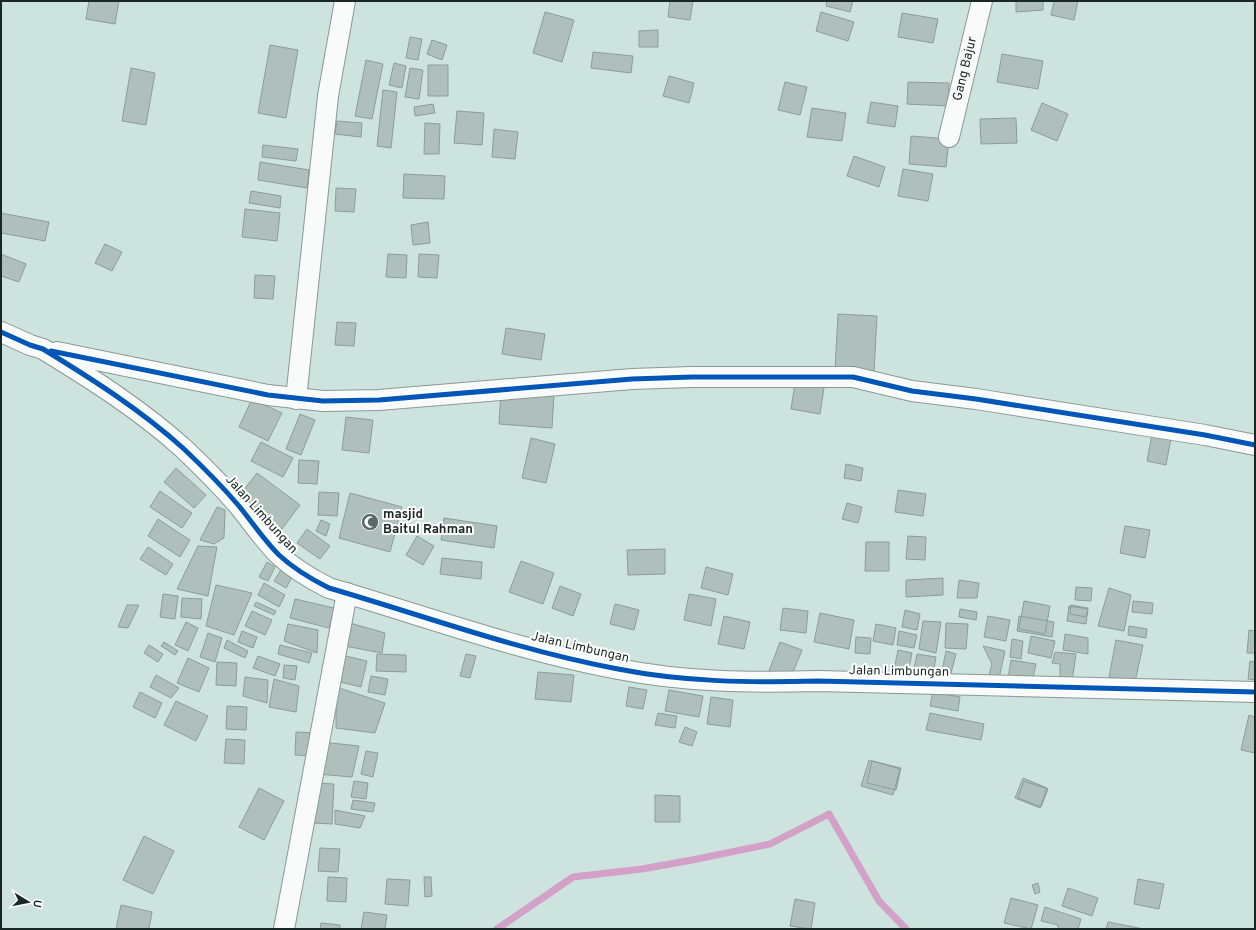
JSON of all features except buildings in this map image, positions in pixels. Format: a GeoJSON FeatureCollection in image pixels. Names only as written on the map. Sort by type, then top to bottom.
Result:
{"type":"FeatureCollection","features":[{"type":"Feature","properties":{"kind":"street"},"geometry":{"type":"LineString","coordinates":[[296,399],[328,96],[345,1]]}},
{"type":"Feature","properties":{"kind":"street","name":"Gang Bajur"},"geometry":{"type":"LineString","coordinates":[[949,137],[982,1]]}},
{"type":"Feature","properties":{"kind":"street","name":"Jalan Limbungan"},"geometry":{"type":"LineString","coordinates":[[1,332],[43,349],[125,402],[183,448],[210,474],[239,506],[278,554],[294,568],[311,579],[346,594],[522,646],[571,660],[619,670],[668,677],[718,681],[768,683],[818,681],[1255,692]]}},
{"type":"Feature","properties":{"kind":"street"},"geometry":{"type":"LineString","coordinates":[[43,349],[268,395],[324,401],[379,400],[632,379],[692,377],[853,377],[912,391],[976,398],[1205,435],[1255,445]]}},
{"type":"Feature","properties":{"kind":"street"},"geometry":{"type":"LineString","coordinates":[[284,929],[346,594]]}},
{"type":"Feature","properties":{"kind":"waterway"},"geometry":{"type":"LineString","coordinates":[[497,929],[573,877],[642,869],[770,844],[829,814],[879,901],[906,929]]}},
{"type":"Feature","properties":{"kind":"cycle path"},"geometry":{"type":"LineString","coordinates":[[1,332],[43,349],[98,384],[151,421],[184,449],[219,484],[279,555],[309,577],[329,588],[509,643],[581,662],[618,669],[668,677],[718,681],[818,681],[1255,692]]}},
{"type":"Feature","properties":{"kind":"cycle path"},"geometry":{"type":"LineString","coordinates":[[51,351],[268,395],[323,401],[379,400],[632,379],[692,377],[853,377],[912,391],[976,399],[1205,435],[1255,445]]}},
{"type":"Feature","properties":{"kind":"place","name":"masjid Baitul Rahman"},"geometry":{"type":"Point","coordinates":[370,522]}}]}
